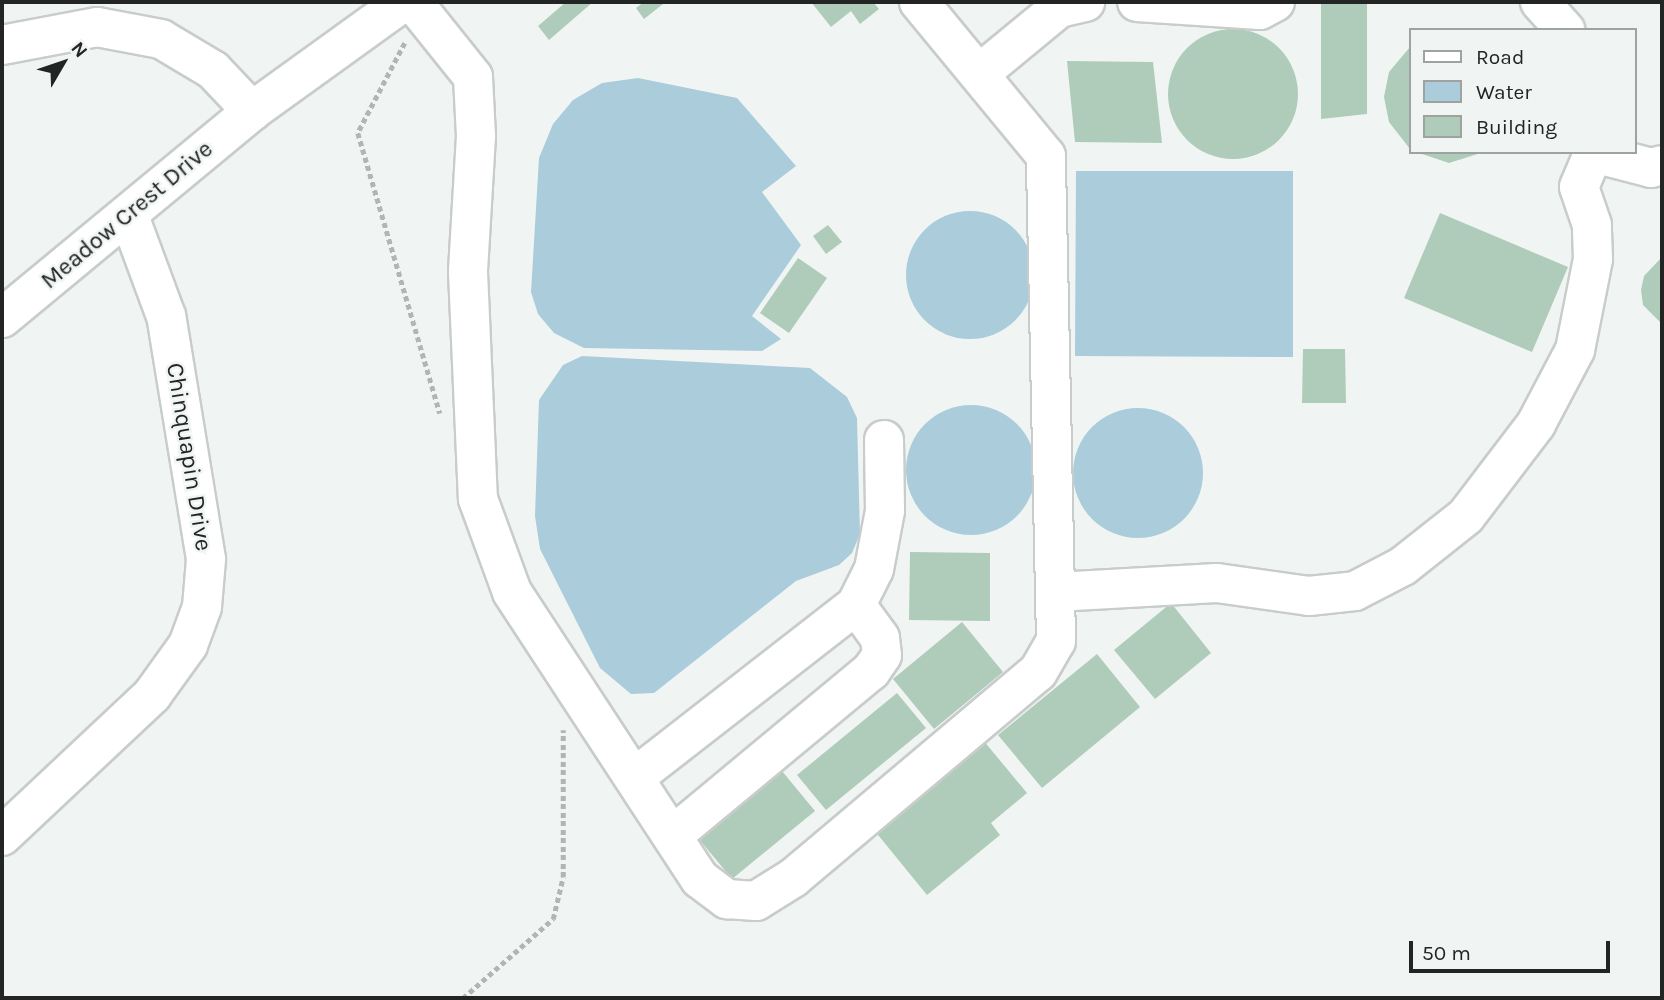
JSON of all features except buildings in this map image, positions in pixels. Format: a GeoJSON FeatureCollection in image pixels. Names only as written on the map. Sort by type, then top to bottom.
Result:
{"type":"FeatureCollection","features":[{"type":"Feature","properties":{"kind":"street","name":"Meadow Crest Drive"},"geometry":{"type":"LineString","coordinates":[[2,318],[129,216],[252,111],[402,2]]}},
{"type":"Feature","properties":{"kind":"street"},"geometry":{"type":"LineString","coordinates":[[413,2],[473,77],[476,136],[468,272],[478,499],[512,592],[700,880],[727,900],[756,901],[793,878],[1038,671],[1056,641],[1046,156],[919,2]]}},
{"type":"Feature","properties":{"kind":"street"},"geometry":{"type":"LineString","coordinates":[[979,74],[1059,8],[1085,2]]}},
{"type":"Feature","properties":{"kind":"street"},"geometry":{"type":"LineString","coordinates":[[1137,2],[1248,10],[1275,2]]}},
{"type":"Feature","properties":{"kind":"street"},"geometry":{"type":"LineString","coordinates":[[1540,2],[1563,28]]}},
{"type":"Feature","properties":{"kind":"street"},"geometry":{"type":"LineString","coordinates":[[2,45],[97,27],[141,33],[187,51],[252,111]]}},
{"type":"Feature","properties":{"kind":"street"},"geometry":{"type":"LineString","coordinates":[[1056,592],[1217,583],[1309,596],[1355,591],[1403,566],[1466,516],[1536,424],[1575,350],[1593,259],[1592,225],[1579,187],[1594,154]]}},
{"type":"Feature","properties":{"kind":"street"},"geometry":{"type":"LineString","coordinates":[[1598,154],[1651,169],[1662,165]]}},
{"type":"Feature","properties":{"kind":"street","name":"Chinquapin Drive"},"geometry":{"type":"LineString","coordinates":[[2,836],[152,695],[188,645],[202,607],[206,559],[166,316],[129,216]]}},
{"type":"Feature","properties":{"kind":"street"},"geometry":{"type":"LineString","coordinates":[[635,777],[856,605],[874,569],[885,511],[884,440]]}},
{"type":"Feature","properties":{"kind":"street"},"geometry":{"type":"LineString","coordinates":[[672,836],[871,671],[882,655],[880,638],[856,605]]}},
{"type":"Feature","properties":{"kind":"water"},"geometry":{"type":"Polygon","coordinates":[[[638,78],[737,98],[796,166],[762,192],[801,245],[752,316],[781,339],[762,351],[584,348],[554,333],[538,314],[531,292],[539,158],[553,124],[573,100],[602,83],[638,78]]]}},
{"type":"Feature","properties":{"kind":"water"},"geometry":{"type":"Polygon","coordinates":[[[1076,171],[1293,171],[1293,357],[1075,356],[1076,171]]]}},
{"type":"Feature","properties":{"kind":"water"},"geometry":{"type":"Polygon","coordinates":[[[970,211],[995,215],[1016,229],[1030,250],[1034,275],[1030,300],[1016,321],[995,335],[970,339],[945,335],[924,321],[910,300],[906,275],[910,250],[924,229],[945,215],[970,211]]]}},
{"type":"Feature","properties":{"kind":"water"},"geometry":{"type":"Polygon","coordinates":[[[582,356],[810,368],[847,397],[857,418],[860,534],[852,553],[839,565],[796,581],[654,693],[631,694],[600,668],[540,549],[535,516],[539,400],[563,365],[582,356]]]}},
{"type":"Feature","properties":{"kind":"water"},"geometry":{"type":"Polygon","coordinates":[[[971,405],[996,410],[1017,424],[1031,445],[1036,470],[1031,495],[1017,516],[996,530],[971,535],[946,530],[925,516],[911,495],[906,470],[911,445],[925,424],[946,410],[971,405]]]}},
{"type":"Feature","properties":{"kind":"water"},"geometry":{"type":"Polygon","coordinates":[[[1138,408],[1163,413],[1184,427],[1198,448],[1203,473],[1198,498],[1184,519],[1163,533],[1138,538],[1113,533],[1092,519],[1078,498],[1073,473],[1078,448],[1092,427],[1113,413],[1138,408]]]}}]}
